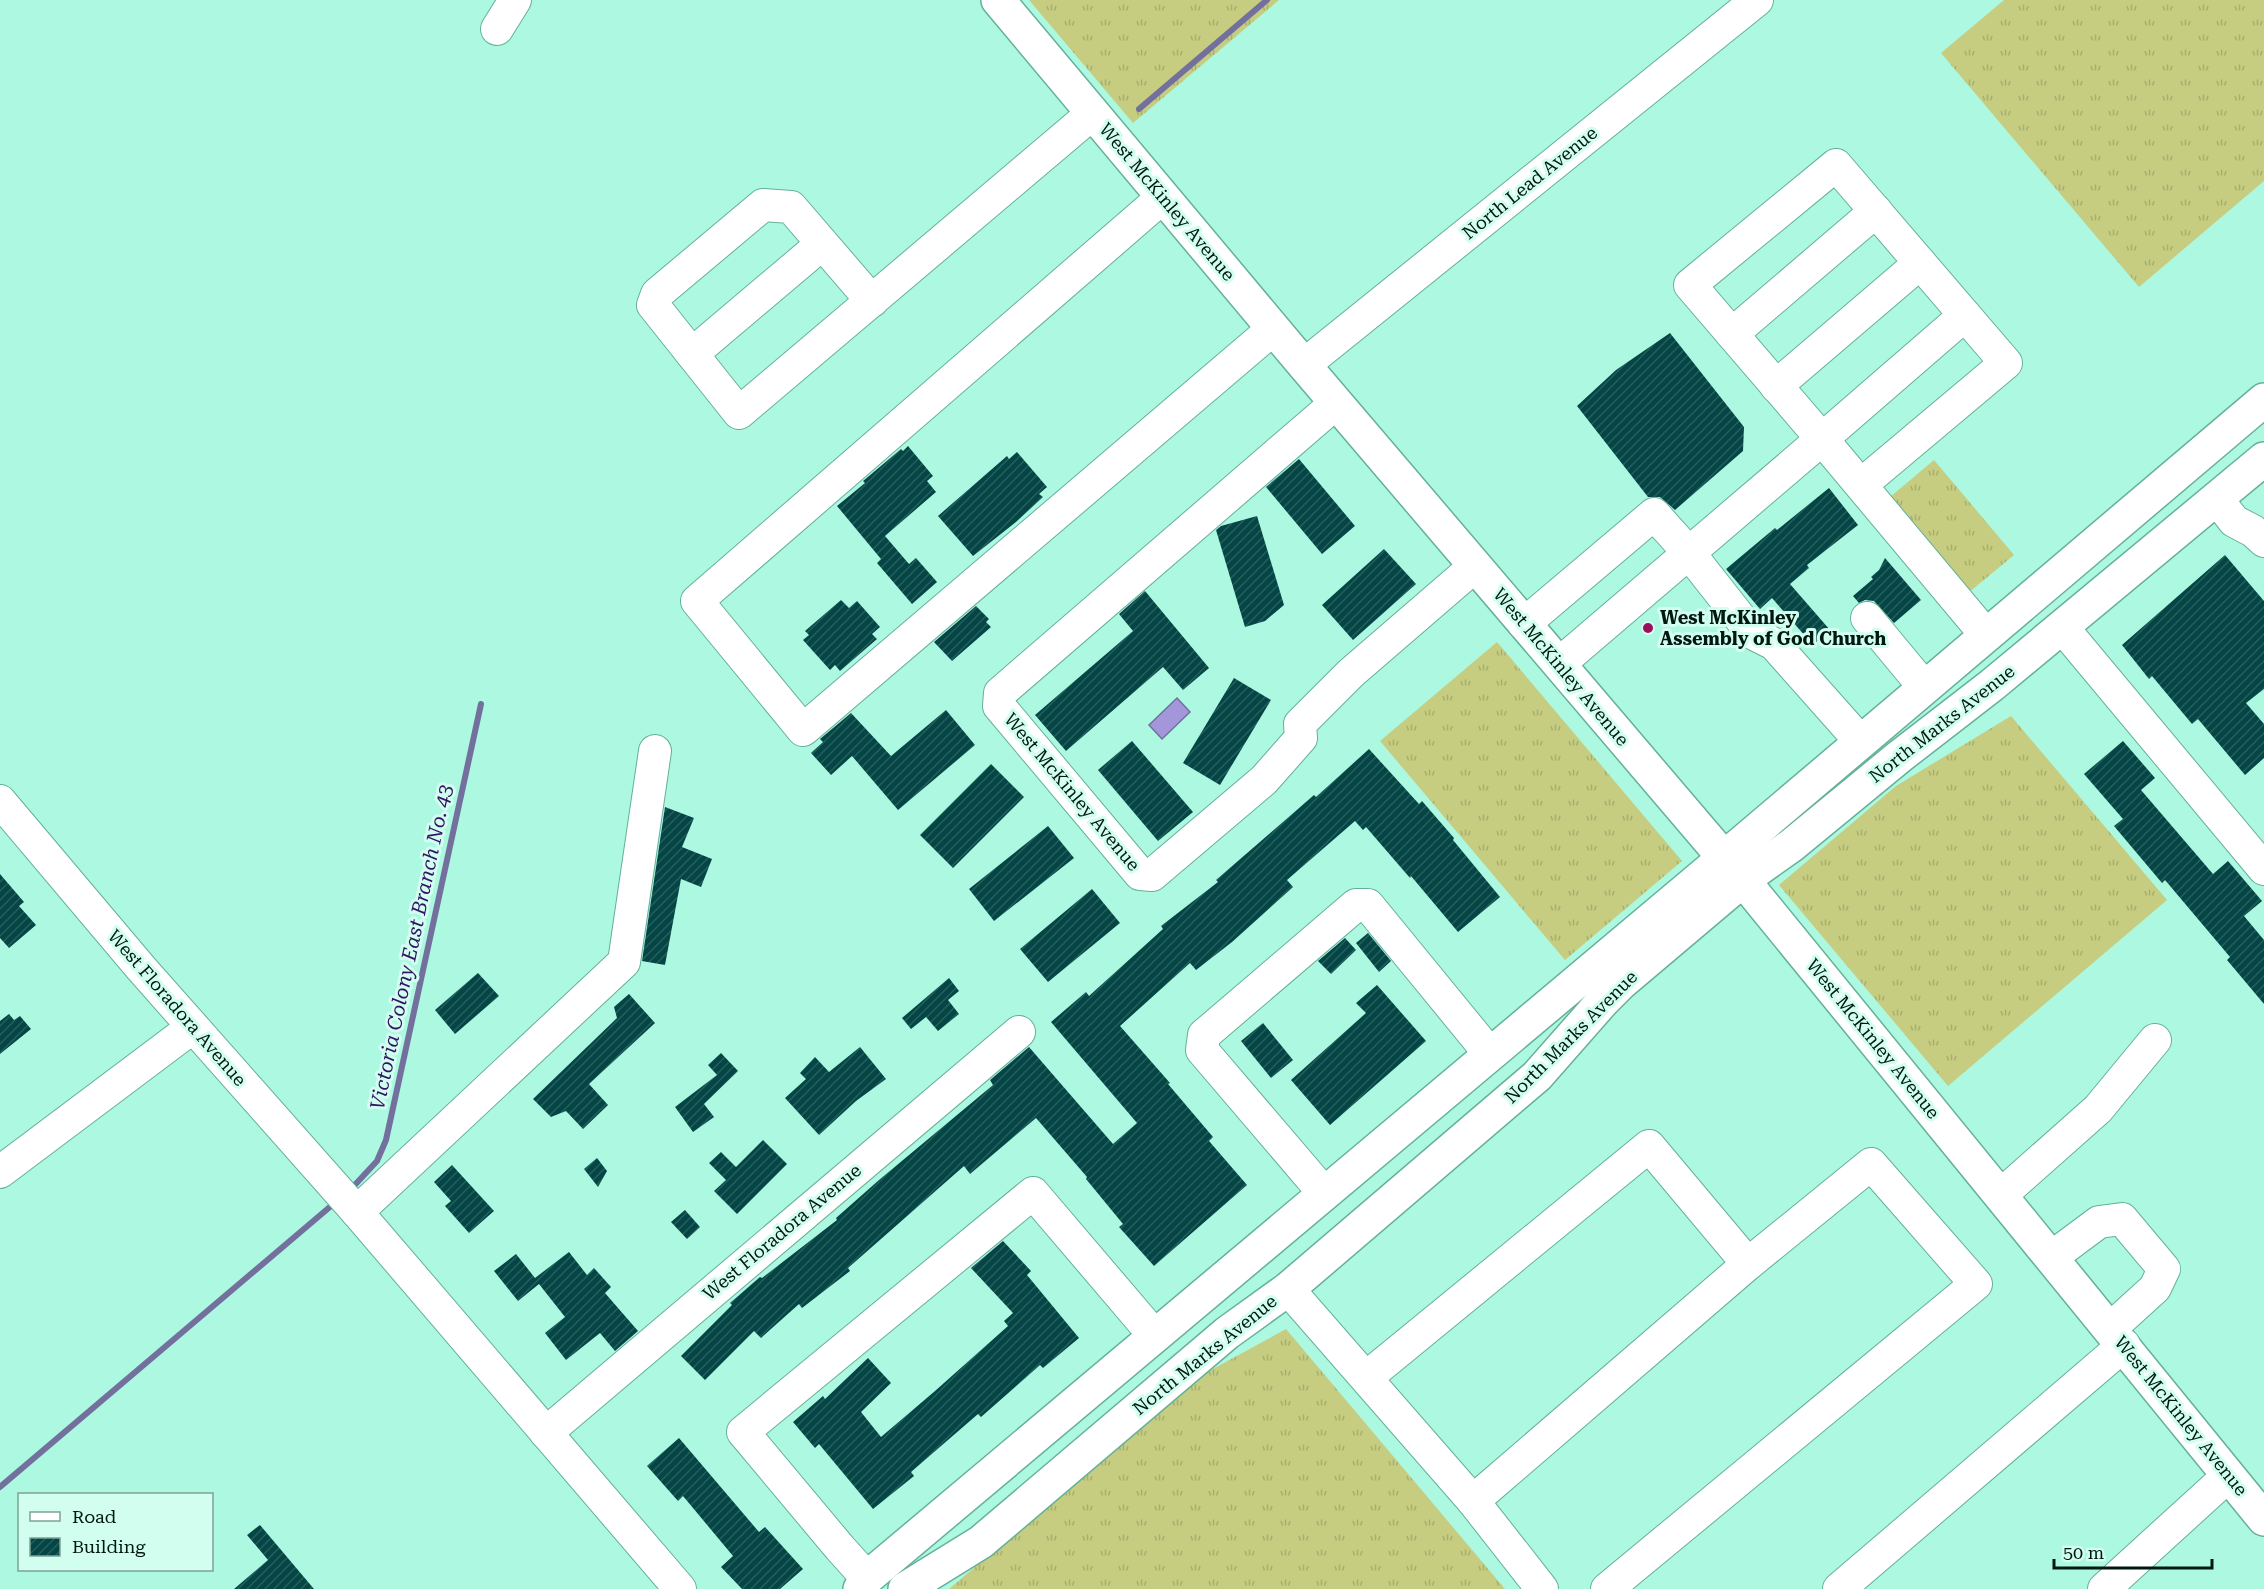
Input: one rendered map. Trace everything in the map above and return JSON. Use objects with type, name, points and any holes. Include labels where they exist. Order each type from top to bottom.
[{"type":"main road","name":"West McKinley Avenue","points":[[998,0],[1273,329],[1733,869],[2264,1519]]},
{"type":"main road","name":"North Marks Avenue","points":[[905,1589],[981,1542],[1227,1333],[1288,1288],[1537,1076],[1614,990],[1861,742],[2264,400]]},
{"type":"main road","points":[[2264,438],[2262,449],[2264,459]]},
{"type":"main road","name":"North Marks Avenue","points":[[863,1583],[1154,1335],[1490,1054],[1733,869],[1792,845],[2062,627],[2264,459]]},
{"type":"street","points":[[497,29],[515,0]]},
{"type":"street","name":"North Lead Avenue","points":[[1304,365],[1756,0]]},
{"type":"street","points":[[872,301],[791,207],[764,205],[657,294],[653,305],[739,413],[872,301],[1093,113]]},
{"type":"street","points":[[1862,484],[2006,363],[1836,165],[1690,285],[1862,484],[1986,635]]},
{"type":"street","points":[[1164,197],[697,601],[803,730],[1273,329]]},
{"type":"street","points":[[1732,334],[1876,211]]},
{"type":"street","points":[[692,354],[822,244]]},
{"type":"street","points":[[1776,386],[1920,262]]},
{"type":"street","points":[[1558,664],[1965,315]]},
{"type":"street","name":"West McKinley Avenue","points":[[1336,403],[1000,693],[999,706],[1140,874],[1152,874],[1264,780],[1301,738],[1300,723],[1351,672],[1475,566]]},
{"type":"street","points":[[2217,499],[2234,521],[2253,531],[2264,541]]},
{"type":"street","points":[[1524,624],[1654,514],[1689,553],[1752,633],[1774,644],[1861,742]]},
{"type":"street","points":[[1867,618],[1925,688]]},
{"type":"street","points":[[2062,627],[2264,869]]},
{"type":"street","points":[[357,1212],[624,962],[655,752]]},
{"type":"street","name":"West Floradora Avenue","points":[[0,801],[680,1589]]},
{"type":"street","points":[[1324,1193],[1202,1050],[1204,1035],[1356,905],[1368,905],[1490,1054]]},
{"type":"street","points":[[0,1172],[193,1027]]},
{"type":"street","name":"West Floradora Avenue","points":[[546,1433],[1019,1032]]},
{"type":"street","points":[[2001,1195],[2098,1109],[2155,1040]]},
{"type":"street","points":[[1367,1377],[1649,1146],[1748,1264]]},
{"type":"street","points":[[1473,1501],[1748,1264],[1871,1164],[1976,1284],[1607,1589]]},
{"type":"street","points":[[863,1583],[840,1548],[743,1432],[1033,1193],[1154,1335]]},
{"type":"street","points":[[1839,1589],[2082,1381],[2155,1288],[2164,1269],[2122,1219],[2099,1222],[2052,1257]]},
{"type":"street","points":[[1288,1288],[1473,1501],[1542,1589]]},
{"type":"street","points":[[2104,1589],[2228,1476]]},
{"type":"green space","points":[[1029,0],[1279,0],[1133,123]]},
{"type":"green space","points":[[2004,0],[2264,0],[2264,181],[2139,287],[1941,53]]},
{"type":"green space","points":[[1934,460],[2014,555],[1950,608],[1870,514]]},
{"type":"green space","points":[[1497,642],[1682,861],[1565,960],[1380,741]]},
{"type":"green space","points":[[2011,716],[2167,900],[1948,1086],[1779,885],[1896,786]]},
{"type":"green space","points":[[1286,1329],[1505,1589],[949,1589],[1200,1376]]},
{"type":"shaded area","points":[[1177,698],[1190,712],[1162,739],[1149,725]]},
{"type":"building","points":[[1670,333],[1744,427],[1743,451],[1675,510],[1660,497],[1648,497],[1577,406],[1616,370]]},
{"type":"building","points":[[908,446],[933,476],[927,481],[936,492],[885,536],[909,564],[916,558],[937,582],[912,604],[877,563],[881,559],[837,506],[865,483],[863,481],[901,449],[903,451]]},
{"type":"building","points":[[1017,452],[1047,487],[1039,494],[1043,497],[973,556],[938,516],[1007,456],[1009,459]]},
{"type":"building","points":[[1299,459],[1355,526],[1322,554],[1266,487]]},
{"type":"building","points":[[1829,488],[1858,525],[1807,565],[1809,568],[1790,584],[1830,630],[1813,645],[1772,598],[1760,609],[1726,569],[1775,528],[1777,530]]},
{"type":"building","points":[[1257,516],[1284,605],[1265,621],[1245,627],[1216,530],[1221,526]]},
{"type":"building","points":[[1384,549],[1416,584],[1353,640],[1322,605]]},
{"type":"building","points":[[2225,555],[2264,601],[2264,689],[2246,703],[2264,724],[2264,758],[2245,775],[2198,719],[2192,724],[2152,676],[2149,679],[2122,645]]},
{"type":"building","points":[[1885,558],[1921,600],[1894,623],[1874,601],[1865,600],[1859,603],[1853,596],[1873,579],[1871,577],[1879,570]]},
{"type":"building","points":[[1145,591],[1209,668],[1183,690],[1163,667],[1066,751],[1035,715],[1133,631],[1119,614]]},
{"type":"building","points":[[841,600],[849,608],[857,601],[880,627],[872,634],[877,639],[840,671],[835,665],[830,670],[803,640],[809,635],[805,631]]},
{"type":"building","points":[[976,606],[989,619],[986,622],[991,627],[952,661],[934,642]]},
{"type":"building","points":[[1234,678],[1271,700],[1220,785],[1183,763]]},
{"type":"building","points":[[946,710],[975,745],[898,810],[852,756],[831,775],[811,753],[823,742],[820,739],[851,713],[891,756]]},
{"type":"building","points":[[1132,741],[1193,812],[1158,841],[1098,770]]},
{"type":"building","points":[[2123,741],[2155,778],[2141,790],[2213,874],[2228,861],[2262,901],[2244,916],[2264,940],[2264,1004],[2227,960],[2230,957],[2165,880],[2162,883],[2114,826],[2123,819],[2084,774]]},
{"type":"building","points":[[1369,749],[1419,804],[1422,801],[1500,897],[1458,932],[1366,827],[1363,830],[1355,821],[1287,880],[1293,887],[1232,942],[1196,970],[1190,963],[1120,1026],[1170,1083],[1168,1084],[1213,1137],[1209,1141],[1247,1185],[1154,1266],[1119,1227],[1123,1224],[1086,1179],[1087,1177],[1036,1118],[970,1174],[964,1166],[848,1268],[850,1271],[802,1308],[799,1304],[761,1338],[754,1331],[705,1380],[681,1356],[732,1305],[730,1303],[760,1277],[762,1278],[837,1220],[836,1218],[879,1180],[993,1085],[990,1080],[1029,1047],[1113,1144],[1137,1123],[1051,1022],[1086,992],[1089,996],[1163,929],[1161,926],[1218,882],[1216,880],[1314,795],[1316,797]]},
{"type":"building","points":[[991,764],[1024,797],[953,868],[920,835]]},
{"type":"building","points":[[665,807],[694,818],[682,847],[712,859],[701,887],[681,879],[665,965],[642,961]]},
{"type":"building","points":[[1048,826],[1074,858],[994,921],[969,889]]},
{"type":"building","points":[[0,874],[24,902],[19,906],[36,925],[9,948],[0,938]]},
{"type":"building","points":[[1092,889],[1120,923],[1048,982],[1020,949]]},
{"type":"building","points":[[1368,933],[1391,961],[1379,972],[1356,943]]},
{"type":"building","points":[[1345,938],[1356,950],[1331,974],[1318,961]]},
{"type":"building","points":[[478,973],[499,996],[455,1034],[435,1010]]},
{"type":"building","points":[[949,978],[959,991],[948,1000],[959,1014],[938,1031],[926,1017],[911,1029],[902,1018]]},
{"type":"building","points":[[1377,985],[1426,1041],[1330,1125],[1291,1080],[1366,1013],[1356,1003]]},
{"type":"building","points":[[629,994],[655,1023],[589,1084],[608,1105],[583,1129],[566,1111],[551,1117],[533,1099],[617,1018],[614,1007]]},
{"type":"building","points":[[9,1014],[14,1020],[20,1016],[31,1029],[0,1054],[0,1021]]},
{"type":"building","points":[[1263,1023],[1293,1060],[1271,1078],[1241,1041]]},
{"type":"building","points":[[860,1047],[886,1079],[856,1101],[819,1135],[785,1098],[806,1079],[800,1073],[815,1057],[829,1072]]},
{"type":"building","points":[[721,1053],[738,1071],[704,1104],[714,1117],[693,1132],[675,1107],[717,1075],[708,1065]]},
{"type":"building","points":[[763,1140],[787,1164],[737,1214],[714,1191],[726,1180],[709,1163],[721,1152],[736,1167]]},
{"type":"building","points":[[597,1158],[607,1171],[598,1187],[584,1169]]},
{"type":"building","points":[[452,1165],[494,1211],[469,1233],[445,1206],[451,1201],[434,1182]]},
{"type":"building","points":[[685,1210],[700,1227],[687,1239],[671,1222]]},
{"type":"building","points":[[1003,1241],[1031,1271],[1027,1275],[1079,1338],[1043,1368],[1040,1365],[981,1417],[978,1414],[911,1472],[914,1476],[873,1509],[819,1444],[815,1448],[793,1422],[823,1396],[825,1399],[868,1358],[891,1383],[861,1412],[881,1437],[935,1391],[1008,1326],[1004,1321],[1013,1313],[971,1268]]},
{"type":"building","points":[[569,1252],[587,1275],[594,1268],[611,1287],[605,1293],[638,1331],[615,1351],[600,1333],[566,1360],[545,1333],[565,1317],[539,1284],[518,1301],[494,1271],[516,1254],[535,1278]]},
{"type":"building","points":[[679,1438],[759,1532],[765,1527],[803,1569],[780,1589],[742,1589],[721,1567],[733,1556],[683,1496],[678,1501],[647,1466]]},
{"type":"building","points":[[260,1525],[314,1589],[234,1589],[268,1560],[247,1535]]},
{"type":"waterway","name":"Victoria Colony East Branch No. 43","points":[[1139,109],[1267,0]]},
{"type":"waterway","name":"Victoria Colony East Branch No. 43","points":[[352,1188],[377,1161],[386,1140],[481,704]]},
{"type":"waterway","name":"Victoria Colony East Branch No. 43","points":[[0,1487],[331,1206]]},
{"type":"place","name":"West McKinley Assembly of God Church","points":[[1648,628]]}]
